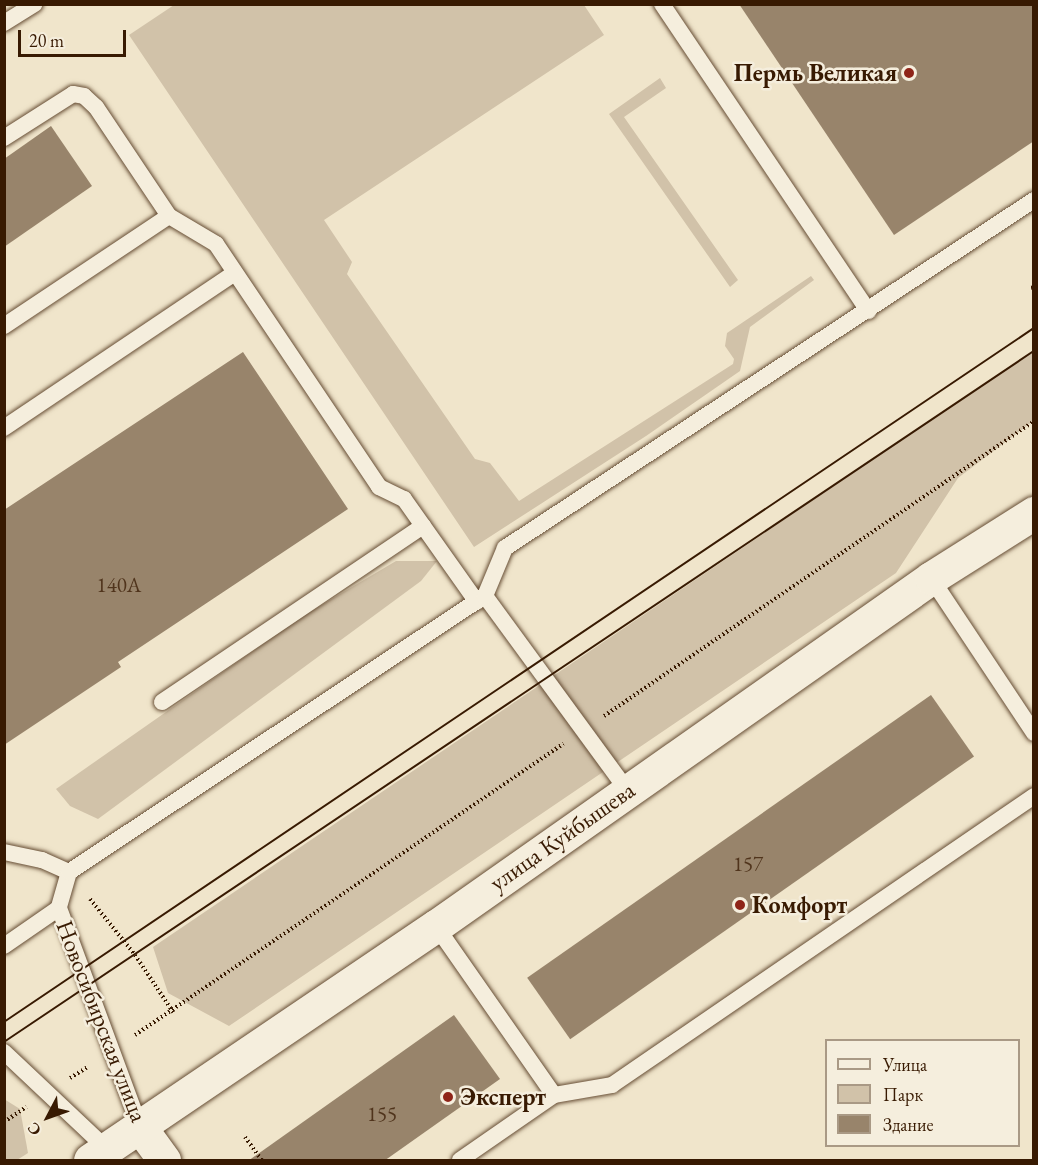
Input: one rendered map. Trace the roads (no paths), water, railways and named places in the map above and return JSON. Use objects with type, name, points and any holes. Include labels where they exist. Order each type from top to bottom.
[{"type":"main road","name":"улица Куйбышева","points":[[99,1155],[436,926],[932,578],[1034,513]]},
{"type":"main road","name":"Новосибирская улица","points":[[140,1127],[164,1161]]},
{"type":"lane","points":[[4,23],[34,4]]},
{"type":"lane","points":[[662,4],[868,311]]},
{"type":"lane","points":[[4,138],[73,94],[84,96],[96,107],[169,216],[216,244],[379,487],[404,499],[627,790]]},
{"type":"lane","points":[[4,852],[42,861],[69,873],[481,599],[505,548],[1034,200]]},
{"type":"lane","points":[[4,326],[169,216]]},
{"type":"lane","points":[[4,428],[235,273]]},
{"type":"lane","points":[[162,702],[423,526]]},
{"type":"lane","points":[[932,578],[1034,733]]},
{"type":"lane","points":[[460,1161],[554,1095],[612,1085],[1034,796]]},
{"type":"lane","name":"Новосибирская улица","points":[[69,873],[59,908],[140,1127]]},
{"type":"lane","points":[[4,946],[59,908]]},
{"type":"lane","points":[[436,926],[554,1095]]},
{"type":"lane","points":[[4,1052],[99,1155]]},
{"type":"tram line","points":[[4,1022],[1034,328]]},
{"type":"tram line","points":[[4,1042],[1034,351]]},
{"type":"place","name":"Пермь Великая","points":[[909,73]]},
{"type":"place","name":"Комфорт","points":[[740,905]]},
{"type":"place","name":"Эксперт","points":[[448,1097]]}]
